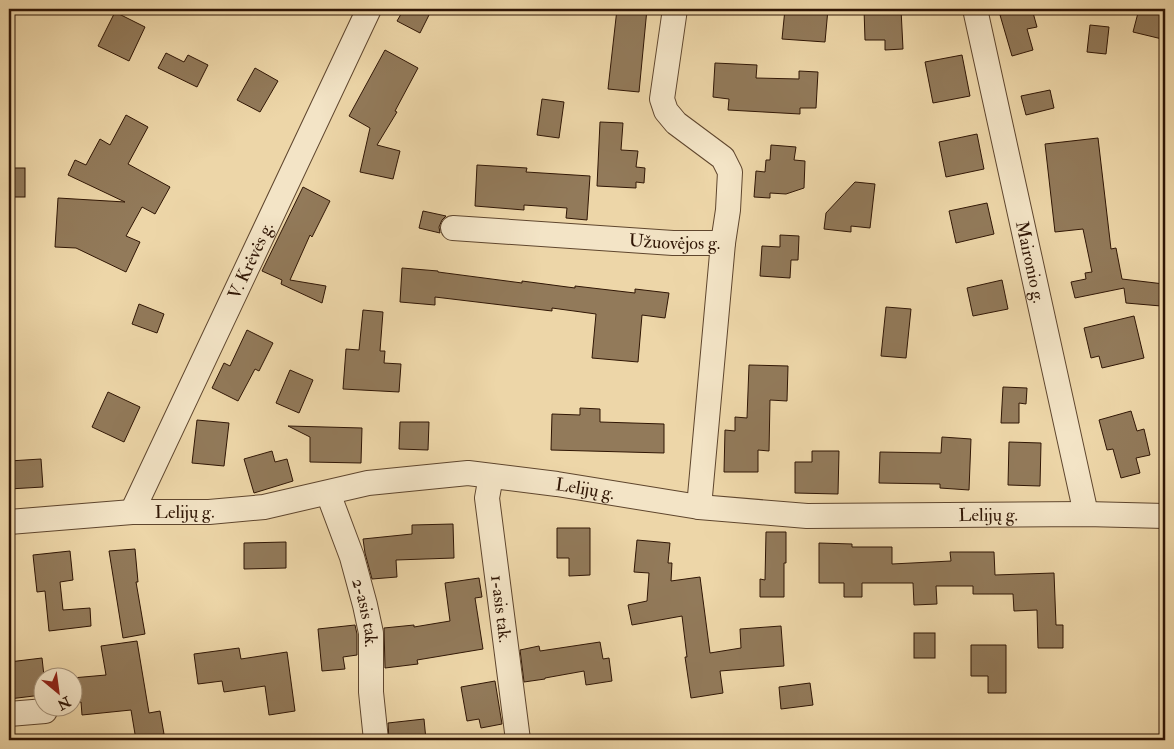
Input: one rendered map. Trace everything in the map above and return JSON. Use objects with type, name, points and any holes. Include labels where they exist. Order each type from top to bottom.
[{"type":"street","name":"V. Krėvės g.","points":[[132,512],[368,9]]},
{"type":"street","name":"Užuovėjos g.","points":[[453,228],[673,243],[723,243],[728,210],[730,172],[723,158],[676,124],[666,111],[662,99],[675,9]]},
{"type":"street","name":"Maironio g.","points":[[974,9],[1086,514]]},
{"type":"street","points":[[699,507],[723,243]]},
{"type":"street","name":"Lelijų g.","points":[[9,522],[132,512],[209,512],[264,507],[368,484],[468,473],[557,484],[699,507],[807,516],[1086,514],[1165,516]]},
{"type":"street","name":"1-asis tak.","points":[[491,476],[487,498],[518,740]]},
{"type":"street","name":"2-asis tak.","points":[[328,493],[352,557],[371,633],[371,692],[376,740]]},
{"type":"street","points":[[9,714],[32,712]]},
{"type":"building","points":[[404,9],[432,9],[420,33],[397,21]]},
{"type":"building","points":[[617,9],[647,9],[639,92],[608,89]]},
{"type":"building","points":[[785,9],[828,9],[825,42],[782,39]]},
{"type":"building","points":[[864,9],[901,9],[903,49],[885,50],[885,40],[865,40]]},
{"type":"building","points":[[1032,9],[1037,27],[1027,29],[1033,50],[1012,56],[1000,15]]},
{"type":"building","points":[[1139,9],[1165,9],[1165,26],[1162,39],[1133,32]]},
{"type":"building","points":[[115,12],[145,27],[129,61],[98,46]]},
{"type":"building","points":[[1090,25],[1109,27],[1106,54],[1087,52]]},
{"type":"building","points":[[385,50],[418,68],[395,111],[397,112],[377,145],[400,151],[393,179],[360,172],[370,128],[349,116]]},
{"type":"building","points":[[166,53],[184,62],[188,55],[208,65],[197,87],[158,68]]},
{"type":"building","points":[[962,55],[970,96],[933,103],[925,62]]},
{"type":"building","points":[[715,63],[757,65],[756,78],[799,79],[799,71],[818,72],[816,108],[800,108],[800,114],[728,110],[729,99],[713,97]]},
{"type":"building","points":[[255,68],[278,81],[260,112],[237,100]]},
{"type":"building","points":[[1050,90],[1054,108],[1026,115],[1021,96]]},
{"type":"building","points":[[542,99],[564,102],[559,138],[537,135]]},
{"type":"building","points":[[126,115],[148,127],[128,164],[170,187],[155,214],[142,207],[126,236],[140,242],[126,272],[76,248],[55,247],[58,198],[125,202],[68,175],[75,160],[86,165],[100,139],[110,145]]},
{"type":"building","points":[[600,122],[623,123],[621,150],[638,151],[636,167],[645,168],[644,183],[636,182],[636,188],[597,186]]},
{"type":"building","points":[[977,134],[984,169],[946,177],[939,142]]},
{"type":"building","points":[[1098,138],[1111,249],[1116,248],[1122,279],[1164,284],[1161,306],[1126,303],[1124,288],[1075,298],[1071,282],[1086,279],[1085,273],[1092,272],[1083,229],[1055,232],[1045,144]]},
{"type":"building","points":[[771,145],[796,147],[794,160],[805,161],[804,188],[786,194],[770,193],[770,198],[754,197],[756,171],[765,172],[766,160],[770,160]]},
{"type":"building","points":[[477,165],[527,168],[526,172],[590,176],[587,220],[566,218],[567,208],[524,205],[524,210],[475,206]]},
{"type":"building","points":[[9,168],[25,168],[25,197],[9,197]]},
{"type":"building","points":[[855,182],[875,184],[870,228],[851,226],[851,232],[824,229],[826,213]]},
{"type":"building","points":[[303,187],[330,201],[312,237],[310,235],[290,280],[326,286],[322,303],[281,284],[282,280],[262,271]]},
{"type":"building","points":[[987,203],[994,234],[956,243],[949,211]]},
{"type":"building","points":[[423,211],[446,216],[439,227],[440,233],[419,228]]},
{"type":"building","points":[[780,235],[799,236],[798,260],[791,260],[790,278],[760,276],[762,246],[780,247]]},
{"type":"building","points":[[402,268],[575,288],[575,286],[635,293],[635,289],[669,293],[665,318],[642,315],[638,362],[592,358],[596,314],[552,308],[552,311],[435,297],[435,305],[400,302]]},
{"type":"building","points":[[1002,280],[1008,309],[973,316],[967,288]]},
{"type":"building","points":[[139,304],[164,314],[157,333],[132,324]]},
{"type":"building","points":[[886,307],[911,309],[906,358],[881,356]]},
{"type":"building","points":[[363,310],[383,312],[380,351],[385,351],[384,363],[401,364],[399,392],[343,389],[346,349],[359,350]]},
{"type":"building","points":[[1134,316],[1144,358],[1102,368],[1099,356],[1091,358],[1084,328]]},
{"type":"building","points":[[247,330],[273,343],[259,371],[255,369],[238,401],[212,388],[224,363],[230,366]]},
{"type":"building","points":[[749,365],[788,366],[787,401],[770,400],[769,451],[758,450],[758,472],[724,472],[725,430],[735,431],[735,417],[747,418]]},
{"type":"building","points":[[290,370],[313,380],[299,413],[276,403]]},
{"type":"building","points":[[1003,387],[1027,388],[1026,404],[1019,403],[1019,423],[1001,423]]},
{"type":"building","points":[[108,392],[140,407],[124,442],[92,427]]},
{"type":"building","points":[[580,408],[600,409],[600,422],[664,424],[664,453],[551,450],[552,414],[580,415]]},
{"type":"building","points":[[1131,411],[1137,431],[1144,429],[1150,455],[1136,458],[1140,473],[1121,478],[1113,449],[1107,450],[1099,420]]},
{"type":"building","points":[[197,420],[229,423],[224,466],[192,463]]},
{"type":"building","points":[[400,422],[429,422],[428,450],[399,449]]},
{"type":"building","points":[[288,426],[362,428],[361,463],[310,462],[310,437]]},
{"type":"building","points":[[942,437],[971,439],[969,490],[940,488],[940,484],[879,483],[880,452],[941,453]]},
{"type":"building","points":[[1009,442],[1041,443],[1040,486],[1008,485]]},
{"type":"building","points":[[272,451],[275,462],[287,459],[293,481],[254,493],[244,459]]},
{"type":"building","points":[[812,451],[839,451],[838,494],[795,493],[795,462],[812,462]]},
{"type":"building","points":[[41,459],[43,487],[9,489],[9,461]]},
{"type":"building","points":[[453,524],[454,558],[396,560],[397,577],[372,579],[363,539],[412,534],[412,525]]},
{"type":"building","points":[[557,528],[590,528],[590,575],[569,576],[569,558],[557,558]]},
{"type":"building","points":[[766,532],[786,532],[784,597],[760,597],[760,579],[765,580]]},
{"type":"building","points":[[637,540],[670,543],[668,563],[672,563],[671,581],[700,577],[710,653],[741,648],[740,629],[781,626],[784,666],[720,671],[723,693],[691,698],[682,616],[632,625],[628,605],[647,601],[649,573],[634,572]]},
{"type":"building","points":[[286,542],[286,568],[244,569],[244,543]]},
{"type":"building","points":[[819,543],[852,544],[852,547],[892,547],[892,564],[951,561],[950,552],[994,552],[995,575],[1054,573],[1056,625],[1063,625],[1063,648],[1038,648],[1037,610],[1014,611],[1013,594],[973,594],[973,586],[936,586],[937,604],[914,605],[913,583],[862,583],[862,597],[844,597],[844,583],[819,583]]},
{"type":"building","points":[[135,549],[138,582],[136,582],[145,634],[123,638],[109,551]]},
{"type":"building","points":[[70,551],[73,580],[60,582],[63,610],[90,608],[91,626],[49,631],[45,591],[37,592],[33,555]]},
{"type":"building","points":[[479,578],[482,597],[475,598],[483,649],[417,660],[418,664],[385,668],[384,628],[414,625],[414,627],[450,621],[445,583]]},
{"type":"building","points":[[355,625],[357,655],[343,657],[345,669],[322,671],[318,629]]},
{"type":"building","points":[[914,633],[935,633],[935,658],[914,658]]},
{"type":"building","points":[[137,641],[149,713],[160,711],[164,734],[154,736],[155,740],[136,740],[131,710],[82,715],[82,677],[106,675],[101,646]]},
{"type":"building","points":[[600,642],[603,659],[609,658],[612,681],[586,685],[584,671],[524,682],[520,650],[539,646],[540,651]]},
{"type":"building","points":[[971,645],[1006,645],[1006,693],[988,693],[988,676],[971,676]]},
{"type":"building","points":[[239,648],[241,659],[287,652],[295,711],[269,715],[265,686],[224,692],[222,681],[198,684],[194,654]]},
{"type":"building","points":[[42,658],[43,666],[32,666],[32,696],[9,699],[9,662]]},
{"type":"building","points":[[495,681],[502,724],[481,728],[479,719],[467,721],[461,687]]},
{"type":"building","points":[[810,683],[813,705],[781,709],[779,687]]},
{"type":"building","points":[[424,719],[426,740],[389,740],[388,723]]}]
